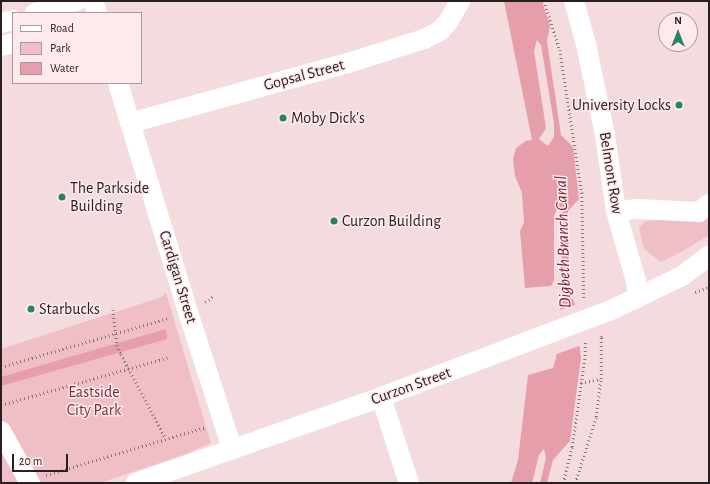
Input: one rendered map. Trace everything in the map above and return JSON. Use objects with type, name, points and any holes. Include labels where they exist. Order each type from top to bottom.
[{"type":"street","points":[[38,12],[76,1]]},
{"type":"street","points":[[93,1],[97,12]]},
{"type":"street","name":"Gopsal Street","points":[[130,122],[348,63],[424,39],[440,31],[448,22],[460,1]]},
{"type":"street","name":"Belmont Row","points":[[574,1],[586,44],[605,135],[616,211],[636,281],[638,298]]},
{"type":"street","points":[[1,23],[12,20]]},
{"type":"street","points":[[1,46],[12,43]]},
{"type":"street","name":"Cardigan Street","points":[[118,84],[188,312],[232,448]]},
{"type":"street","points":[[616,211],[638,209],[698,212],[709,204]]},
{"type":"street","name":"Curzon Street","points":[[136,483],[232,448],[381,397],[547,335],[638,298],[682,276],[709,256]]},
{"type":"street","name":"Curzon Street","points":[[682,276],[709,268]]},
{"type":"street","points":[[381,397],[409,483]]},
{"type":"street","points":[[1,431],[29,482]]},
{"type":"path","points":[[544,1],[560,50],[582,193],[586,318],[585,356],[572,447],[563,483]]},
{"type":"path","points":[[113,310],[120,354],[166,439]]},
{"type":"path","points":[[1,367],[188,312]]},
{"type":"path","points":[[575,483],[596,418],[601,379],[601,338],[606,332]]},
{"type":"path","points":[[1,405],[169,357]]},
{"type":"path","points":[[581,383],[601,379]]},
{"type":"path","points":[[29,482],[223,422]]},
{"type":"green space","points":[[709,214],[709,235],[683,251],[661,262],[644,249],[639,228],[645,221],[707,216]]},
{"type":"green space","name":"Eastside City Park","points":[[166,293],[211,443],[183,455],[100,483],[1,483],[1,349],[162,297]]},
{"type":"water","name":"Digbeth Branch Canal","points":[[504,1],[542,1],[550,26],[547,41],[561,135],[573,147],[579,199],[568,211],[569,292],[575,304],[581,358],[570,441],[553,460],[547,483],[540,483],[546,458],[544,449],[539,455],[532,483],[511,483],[518,460],[528,375],[553,368],[556,358],[562,292],[562,212],[558,207],[554,216],[554,280],[551,286],[525,288],[520,231],[524,222],[522,193],[515,176],[513,159],[516,148],[526,141],[532,140]],"holes":[[[537,40],[541,45],[554,123],[554,137],[548,146],[539,139],[546,128],[534,51]]]},
{"type":"water","points":[[166,329],[167,339],[1,386],[1,377]]},
{"type":"pier","points":[[577,304],[582,345],[554,355],[557,311]]},
{"type":"place","name":"University Locks","points":[[679,105]]},
{"type":"place","name":"Moby Dick's","points":[[283,118]]},
{"type":"place","name":"The Parkside Building","points":[[62,197]]},
{"type":"place","name":"Curzon Building","points":[[334,221]]},
{"type":"place","name":"Starbucks","points":[[31,309]]}]
